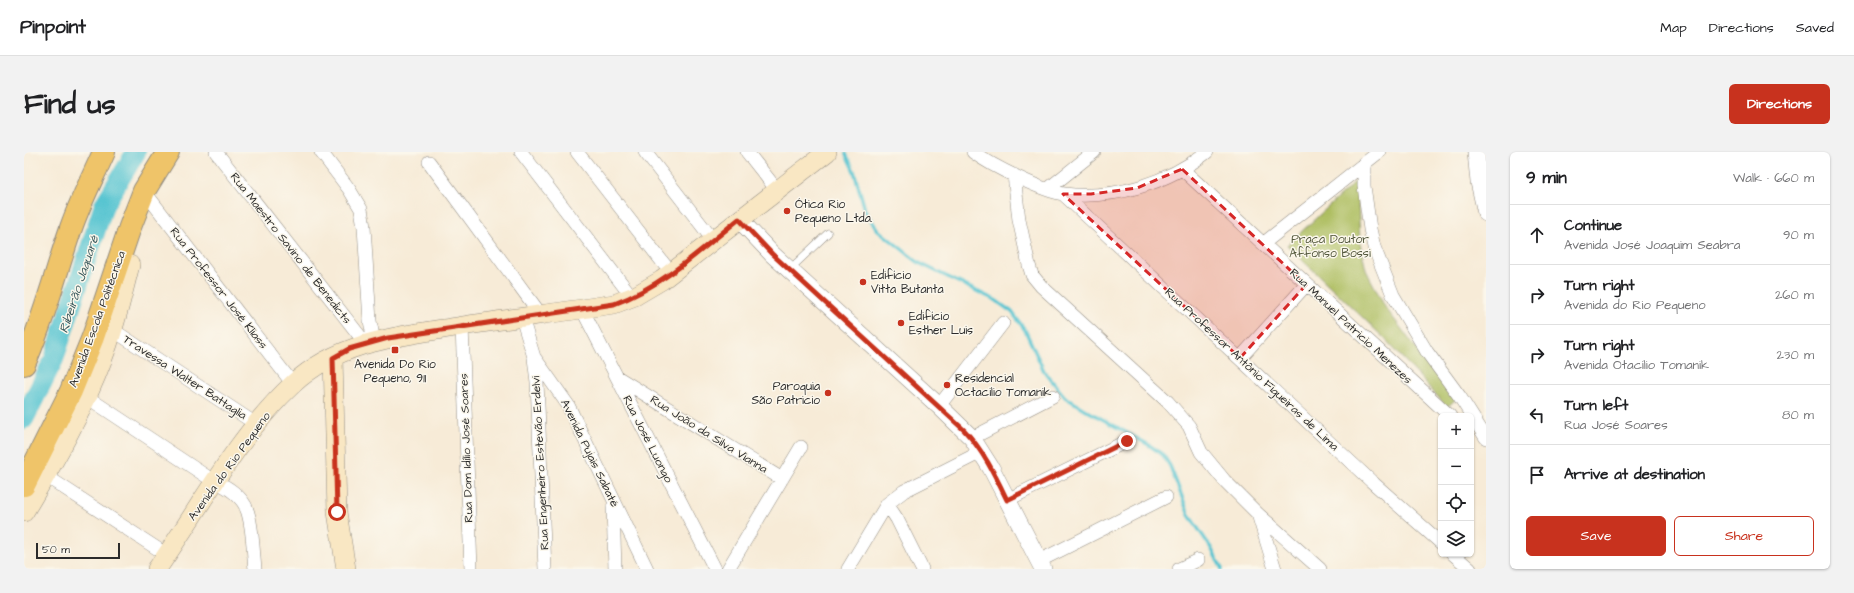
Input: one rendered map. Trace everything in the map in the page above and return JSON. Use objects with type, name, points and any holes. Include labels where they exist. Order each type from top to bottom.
[{"type":"highway","points":[[24,364],[34,342],[49,300],[71,227],[104,152]]},
{"type":"highway","name":"Avenida Escola Politécnica","points":[[24,485],[71,391],[93,337],[130,227],[144,191],[168,152]]},
{"type":"highway","points":[[130,227],[130,265]]},
{"type":"main road","name":"Avenida do Rio Pequeno","points":[[164,564],[215,482],[256,424],[294,384],[333,358],[349,349],[395,336],[614,304],[632,297],[671,273],[827,152]]},
{"type":"main road","points":[[24,512],[46,476],[87,397],[113,330],[130,265]]},
{"type":"main road","points":[[333,358],[337,512],[346,569]]},
{"type":"street","name":"Rua Maestro Savino de Benedicts","points":[[216,152],[370,342]]},
{"type":"street","points":[[322,152],[349,188],[361,209],[364,226],[370,342]]},
{"type":"street","points":[[521,152],[632,297]]},
{"type":"street","points":[[578,152],[671,273]]},
{"type":"street","points":[[645,152],[713,240]]},
{"type":"street","points":[[748,152],[777,190]]},
{"type":"street","points":[[1048,188],[1094,152]]},
{"type":"street","points":[[979,154],[1014,175],[1063,194],[1090,194],[1138,188],[1171,175],[1207,152]]},
{"type":"street","points":[[1264,243],[1379,152]]},
{"type":"street","points":[[1476,152],[1479,182],[1486,213]]},
{"type":"street","points":[[429,162],[541,315]]},
{"type":"street","points":[[1364,163],[1364,186],[1370,229],[1374,247],[1393,295],[1427,352],[1460,397],[1479,432]]},
{"type":"street","name":"Rua Manuel Patricio Menezes","points":[[1182,169],[1264,243],[1306,285],[1447,413]]},
{"type":"street","points":[[1014,175],[1019,220],[1032,275],[1042,286],[1168,402],[1189,426],[1201,452],[1224,480],[1258,514],[1320,569]]},
{"type":"street","name":"Rua Professor José Kliass","points":[[144,191],[294,384]]},
{"type":"street","name":"Rua Professor Antônio Figueiras de Lima","points":[[1063,194],[1371,481],[1438,540]]},
{"type":"street","points":[[739,219],[789,270],[940,406],[976,445],[1041,565],[1166,497]]},
{"type":"street","points":[[1240,358],[1306,285]]},
{"type":"street","name":"Rua José Luongo","points":[[582,309],[715,569]]},
{"type":"street","name":"Avenida Pujais Sabaté","points":[[522,318],[534,357],[568,405],[647,569]]},
{"type":"street","points":[[940,406],[1003,324]]},
{"type":"street","name":"Rua Dom Idílio José Soares","points":[[462,326],[471,569]]},
{"type":"street","name":"Travessa Walter Battaglia","points":[[113,330],[256,424]]},
{"type":"street","name":"Rua Engenheiro Estevão Erdelvi","points":[[534,357],[537,382],[545,569]]},
{"type":"street","name":"Rua João da Silva Vianna","points":[[617,377],[782,479]]},
{"type":"street","points":[[848,569],[886,504],[1053,396]]},
{"type":"street","points":[[87,397],[215,482],[232,490],[247,509],[255,569]]},
{"type":"street","points":[[1007,500],[1127,441]]},
{"type":"street","points":[[728,569],[801,447]]},
{"type":"street","points":[[46,476],[164,564]]},
{"type":"street","points":[[613,501],[615,569]]},
{"type":"street","points":[[886,504],[897,519],[922,569]]},
{"type":"street","points":[[1258,514],[1275,569]]},
{"type":"street","points":[[1456,557],[1470,569]]},
{"type":"street","points":[[1179,569],[1198,560]]},
{"type":"lane","points":[[789,270],[828,233]]},
{"type":"highlighted area","points":[[1182,169],[1306,285],[1240,358],[1063,194],[1091,194],[1137,188]]},
{"type":"green space","name":"Praça Doutor Affonso Bossi","points":[[1357,180],[1360,243],[1366,270],[1385,307],[1455,400],[1447,407],[1386,340],[1287,245]]},
{"type":"waterway","name":"Ribeirão Jaguaré","points":[[24,419],[54,359],[104,205],[136,152]]},
{"type":"waterway","points":[[846,154],[854,171],[866,213],[878,230],[919,263],[995,300],[1012,312],[1025,330],[1044,371],[1065,397],[1149,445],[1163,455],[1170,466],[1189,515],[1211,548],[1222,569]]},
{"type":"place","name":"Ótica Rio Pequeno Ltda.","points":[[787,211]]},
{"type":"place","name":"Edifício Vitta Butanta","points":[[863,282]]},
{"type":"place","name":"Edifício Esther Luis","points":[[901,323]]},
{"type":"place","name":"Avenida Do Rio Pequeno, 911","points":[[395,350]]},
{"type":"place","name":"Residencial Octacilio Tomanik","points":[[947,385]]},
{"type":"place","name":"Paroquia São Patricio","points":[[828,393]]},
{"type":"route","points":[[337,512],[335,487],[333,358],[349,349],[388,338],[614,304],[635,296],[662,280],[739,219],[772,254],[832,310],[940,406],[972,438],[991,468],[1007,500],[1020,495],[1127,441]]}]
